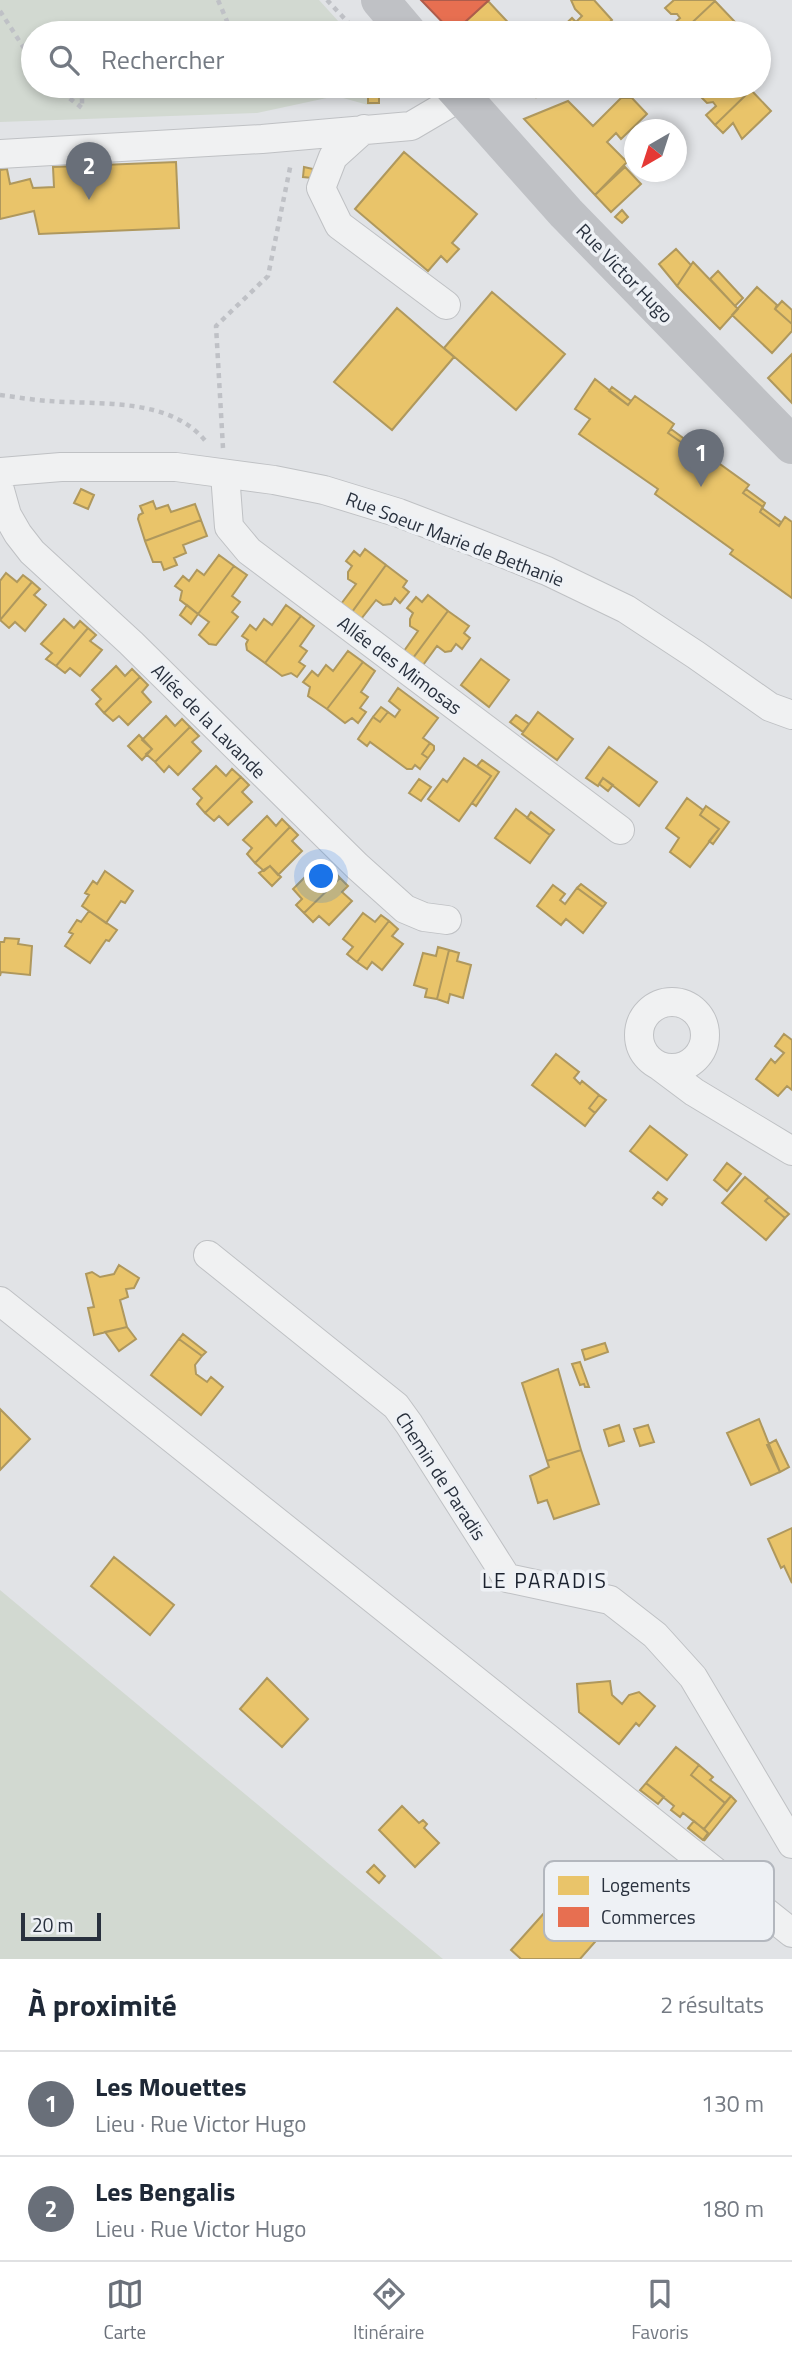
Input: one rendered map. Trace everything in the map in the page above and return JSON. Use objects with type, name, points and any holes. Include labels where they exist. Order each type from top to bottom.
[{"type":"main road","points":[[380,0],[398,21]]},
{"type":"main road","name":"Rue Victor Hugo","points":[[463,98],[566,213],[792,445]]},
{"type":"street","name":"Rue Victor Hugo","points":[[0,154],[297,136],[411,126],[448,98]]},
{"type":"street","points":[[364,129],[333,157],[321,188],[339,225],[446,305]]},
{"type":"street","name":"Rue Soeur Marie de Bethanie","points":[[0,472],[61,467],[176,467],[274,480],[324,490],[399,513],[547,571],[626,609],[696,654],[770,707],[792,715]]},
{"type":"street","name":"Allée des Mimosas","points":[[225,474],[229,527],[249,551],[620,830]]},
{"type":"street","name":"Allée de la Lavande","points":[[0,490],[7,515],[32,552],[131,643],[373,881],[405,909],[424,917],[447,920]]},
{"type":"street","points":[[658,1065],[694,1092],[792,1151]]},
{"type":"street","name":"Chemin de Paradis","points":[[208,1255],[396,1406],[506,1578],[610,1600],[655,1635],[693,1677],[792,1844]]},
{"type":"street","points":[[0,1301],[702,1861]]},
{"type":"street","points":[[774,1919],[792,1933]]},
{"type":"path","points":[[218,0],[227,21]]},
{"type":"path","points":[[327,0],[347,21]]},
{"type":"path","points":[[0,11],[21,43]]},
{"type":"path","points":[[69,98],[82,108],[82,98]]},
{"type":"path","points":[[225,474],[216,326],[268,276],[297,136]]},
{"type":"path","points":[[0,395],[48,401],[112,404],[148,409],[179,419],[199,432],[216,453],[225,474]]},
{"type":"shaded area","points":[[0,0],[319,0],[338,21],[21,21],[21,98],[327,98],[257,113],[0,122]]},
{"type":"shaded area","points":[[343,98],[380,98],[380,104],[368,105]]},
{"type":"shaded area","points":[[0,1590],[443,1959],[0,1959]]},
{"type":"building: Logements","points":[[571,0],[594,0],[612,20],[577,21],[582,16]]},
{"type":"building: Logements","points":[[674,0],[715,1],[694,21],[677,21],[680,18],[677,14],[671,14],[665,8]]},
{"type":"building: Logements","points":[[488,1],[507,21],[466,21]]},
{"type":"building: Logements","points":[[715,1],[734,21],[694,21]]},
{"type":"building: Logements","points":[[368,98],[379,98],[379,103],[368,103]]},
{"type":"building: Logements","points":[[621,98],[632,98],[647,114],[642,119],[624,119],[624,136],[621,139],[616,133],[607,142],[624,159],[624,165],[595,195],[524,119],[568,101],[593,126]]},
{"type":"building: Logements","points":[[702,98],[743,98],[715,125],[706,115],[716,106],[713,102],[707,103]]},
{"type":"building: Logements","points":[[743,98],[759,98],[771,111],[742,139],[733,123],[723,133],[715,125]]},
{"type":"building: Logements","points":[[404,152],[477,214],[452,243],[459,249],[447,262],[441,256],[428,271],[355,209]]},
{"type":"building: Logements","points":[[176,162],[179,228],[39,234],[34,211],[0,219],[0,170],[7,169],[10,184],[30,179],[33,188],[54,187],[53,167]]},
{"type":"building: Logements","points":[[304,167],[313,169],[312,178],[303,177]]},
{"type":"building: Logements","points":[[624,168],[624,182],[641,184],[611,212],[595,195]]},
{"type":"building: Logements","points":[[622,210],[628,217],[622,223],[615,217]]},
{"type":"building: Logements","points":[[676,249],[691,265],[677,286],[659,264]]},
{"type":"building: Logements","points":[[693,262],[738,309],[720,329],[677,286]]},
{"type":"building: Logements","points":[[718,271],[743,298],[735,306],[710,279]]},
{"type":"building: Logements","points":[[757,287],[777,305],[775,309],[792,324],[792,331],[772,353],[732,315]]},
{"type":"building: Logements","points":[[492,292],[565,354],[516,410],[444,348]]},
{"type":"building: Logements","points":[[782,301],[792,310],[792,324],[775,309]]},
{"type":"building: Logements","points":[[397,308],[454,357],[392,430],[334,382]]},
{"type":"building: Logements","points":[[792,354],[792,403],[768,378]]},
{"type":"building: Logements","points":[[595,379],[628,405],[635,396],[674,424],[668,433],[688,447],[684,452],[704,465],[710,457],[749,485],[743,493],[763,507],[760,512],[779,526],[785,517],[792,522],[792,598],[730,554],[733,550],[655,494],[658,489],[579,434],[590,419],[575,409]]},
{"type":"building: Logements","points":[[612,387],[631,401],[628,405],[609,391]]},
{"type":"building: Logements","points":[[671,429],[690,443],[688,447],[668,433]]},
{"type":"building: Logements","points":[[687,447],[706,461],[704,465],[684,452]]},
{"type":"building: Logements","points":[[81,489],[94,495],[88,509],[74,503]]},
{"type":"building: Logements","points":[[746,489],[765,503],[763,507],[743,493]]},
{"type":"building: Logements","points":[[153,501],[156,509],[168,505],[171,512],[195,504],[201,520],[145,541],[138,519],[143,513],[140,506]]},
{"type":"building: Logements","points":[[762,508],[781,522],[779,526],[760,512]]},
{"type":"building: Logements","points":[[201,520],[207,536],[183,545],[186,553],[174,558],[177,565],[164,570],[161,562],[153,562],[145,541]]},
{"type":"building: Logements","points":[[365,549],[386,565],[352,612],[341,604],[356,584],[348,579],[352,566],[346,561],[354,551],[360,556]]},
{"type":"building: Logements","points":[[219,555],[234,566],[198,614],[180,600],[182,591],[175,586],[183,576],[189,581],[197,570],[204,575]]},
{"type":"building: Logements","points":[[386,565],[407,581],[403,587],[409,592],[400,603],[395,598],[391,604],[383,605],[376,600],[361,619],[352,612]]},
{"type":"building: Logements","points":[[234,566],[247,575],[232,596],[240,602],[232,612],[238,617],[216,645],[209,644],[199,635],[209,622],[198,614]]},
{"type":"building: Logements","points":[[6,573],[17,582],[23,575],[32,582],[0,620],[0,581]]},
{"type":"building: Logements","points":[[32,582],[40,589],[34,595],[46,605],[25,631],[15,622],[9,628],[0,620]]},
{"type":"building: Logements","points":[[428,595],[448,611],[413,658],[404,651],[418,631],[410,626],[413,613],[407,608],[416,597],[422,602]]},
{"type":"building: Logements","points":[[187,605],[198,614],[191,624],[180,615]]},
{"type":"building: Logements","points":[[286,605],[301,616],[265,663],[247,650],[248,640],[242,636],[250,625],[256,630],[264,619],[272,625]]},
{"type":"building: Logements","points":[[448,611],[469,626],[464,633],[470,638],[462,649],[456,644],[451,651],[445,652],[437,646],[423,665],[413,658]]},
{"type":"building: Logements","points":[[301,616],[314,626],[300,646],[307,651],[299,662],[305,666],[297,677],[291,673],[282,676],[265,663]]},
{"type":"building: Logements","points":[[64,619],[74,628],[80,621],[88,628],[56,666],[46,659],[52,653],[41,644]]},
{"type":"building: Logements","points":[[88,628],[96,635],[90,641],[102,650],[80,676],[70,668],[65,673],[56,666]]},
{"type":"building: Logements","points":[[348,651],[363,662],[327,709],[308,696],[310,687],[303,682],[312,671],[318,676],[326,665],[333,671]]},
{"type":"building: Logements","points":[[481,659],[509,680],[489,707],[461,685]]},
{"type":"building: Logements","points":[[363,662],[375,671],[361,692],[368,697],[360,708],[366,712],[358,723],[352,718],[345,723],[327,709]]},
{"type":"building: Logements","points":[[116,666],[125,676],[132,669],[140,677],[104,713],[96,704],[101,699],[92,690]]},
{"type":"building: Logements","points":[[140,677],[148,685],[142,692],[151,702],[128,725],[119,716],[113,721],[104,713]]},
{"type":"building: Logements","points":[[398,688],[438,718],[423,738],[430,743],[422,754],[428,758],[420,769],[415,765],[412,769],[407,769],[370,742],[367,746],[358,739],[373,717],[380,722],[388,712],[395,717],[400,710],[389,701]]},
{"type":"building: Logements","points":[[381,707],[388,712],[380,722],[373,717]]},
{"type":"building: Logements","points":[[538,712],[573,739],[557,760],[522,734]]},
{"type":"building: Logements","points":[[516,715],[529,724],[523,732],[510,722]]},
{"type":"building: Logements","points":[[166,716],[175,726],[182,719],[190,727],[155,762],[146,754],[152,749],[142,740]]},
{"type":"building: Logements","points":[[190,727],[199,736],[192,742],[201,751],[178,775],[169,766],[164,772],[155,762]]},
{"type":"building: Logements","points":[[139,735],[152,749],[142,760],[128,746]]},
{"type":"building: Logements","points":[[430,743],[434,750],[428,758],[422,754]]},
{"type":"building: Logements","points":[[609,747],[657,782],[639,806],[603,778],[598,786],[586,778]]},
{"type":"building: Logements","points":[[464,758],[491,776],[459,821],[428,799],[443,779],[447,782]]},
{"type":"building: Logements","points":[[482,760],[499,772],[476,806],[472,803],[491,776],[477,766]]},
{"type":"building: Logements","points":[[216,766],[226,776],[232,769],[241,777],[205,813],[197,804],[202,798],[193,789]]},
{"type":"building: Logements","points":[[241,777],[249,785],[242,792],[252,802],[228,825],[219,816],[214,821],[205,813]]},
{"type":"building: Logements","points":[[603,778],[613,785],[608,791],[599,784]]},
{"type":"building: Logements","points":[[419,779],[431,787],[421,801],[409,793]]},
{"type":"building: Logements","points":[[687,798],[703,810],[700,815],[719,829],[690,867],[670,852],[679,838],[666,828]]},
{"type":"building: Logements","points":[[706,806],[729,822],[713,844],[709,841],[719,829],[700,815]]},
{"type":"building: Logements","points":[[516,809],[550,835],[530,863],[495,838]]},
{"type":"building: Logements","points":[[531,812],[554,830],[550,835],[527,818]]},
{"type":"building: Logements","points":[[267,816],[276,826],[282,819],[290,827],[255,863],[247,854],[252,848],[243,840]]},
{"type":"building: Logements","points":[[290,827],[298,835],[292,841],[302,851],[278,875],[270,866],[264,871],[255,863]]},
{"type":"building: Logements","points":[[270,866],[281,877],[272,886],[259,873]]},
{"type":"building: Logements","points":[[316,866],[326,876],[332,869],[340,878],[304,913],[296,905],[302,899],[293,889]]},
{"type":"building: Logements","points":[[105,871],[133,891],[125,903],[121,901],[106,923],[82,906],[89,895],[85,893],[93,881],[97,884]]},
{"type":"building: Logements","points":[[340,878],[348,886],[342,892],[352,901],[329,925],[319,916],[313,922],[304,913]]},
{"type":"building: Logements","points":[[581,884],[606,903],[603,907],[577,888]]},
{"type":"building: Logements","points":[[553,885],[565,894],[560,900],[565,904],[577,888],[603,907],[583,933],[566,919],[561,925],[537,906]]},
{"type":"building: Logements","points":[[89,911],[117,930],[109,941],[106,940],[90,963],[65,946],[73,934],[69,932],[77,920],[81,922]]},
{"type":"building: Logements","points":[[363,913],[375,922],[381,915],[389,921],[357,962],[347,954],[353,947],[343,939]]},
{"type":"building: Logements","points":[[389,921],[398,929],[392,936],[403,944],[382,970],[372,962],[367,969],[357,962]]},
{"type":"building: Logements","points":[[5,938],[19,939],[18,944],[32,946],[30,975],[1,972],[0,976],[0,942],[4,942]]},
{"type":"building: Logements","points":[[438,947],[449,950],[437,999],[425,997],[427,989],[414,985],[423,953],[436,956]]},
{"type":"building: Logements","points":[[449,950],[459,953],[457,961],[471,965],[463,998],[450,994],[448,1003],[437,999]]},
{"type":"building: Logements","points":[[784,1034],[792,1040],[792,1090],[787,1086],[778,1096],[756,1079],[771,1059],[775,1063],[784,1053],[775,1046]]},
{"type":"building: Logements","points":[[556,1054],[579,1072],[574,1078],[580,1084],[582,1081],[599,1095],[589,1108],[595,1113],[585,1126],[532,1085]]},
{"type":"building: Logements","points":[[599,1095],[606,1100],[595,1113],[589,1108]]},
{"type":"building: Logements","points":[[650,1126],[687,1155],[667,1180],[630,1151]]},
{"type":"building: Logements","points":[[727,1163],[741,1174],[727,1191],[714,1180]]},
{"type":"building: Logements","points":[[745,1177],[769,1197],[765,1201],[785,1218],[766,1240],[722,1203]]},
{"type":"building: Logements","points":[[658,1192],[667,1199],[662,1205],[653,1198]]},
{"type":"building: Logements","points":[[769,1197],[789,1214],[785,1218],[765,1201]]},
{"type":"building: Logements","points":[[119,1265],[139,1278],[134,1288],[126,1289],[128,1297],[120,1300],[127,1327],[94,1335],[88,1308],[94,1307],[86,1274],[92,1272],[100,1277],[114,1274]]},
{"type":"building: Logements","points":[[127,1327],[136,1339],[119,1351],[105,1332]]},
{"type":"building: Logements","points":[[183,1334],[206,1352],[202,1356],[179,1339]]},
{"type":"building: Logements","points":[[179,1339],[202,1356],[195,1365],[196,1374],[207,1382],[211,1377],[223,1387],[201,1415],[151,1375]]},
{"type":"building: Logements","points":[[605,1343],[608,1352],[585,1360],[582,1350]]},
{"type":"building: Logements","points":[[580,1362],[589,1387],[580,1385],[572,1364]]},
{"type":"building: Logements","points":[[558,1369],[581,1450],[547,1461],[522,1383]]},
{"type":"building: Logements","points":[[0,1409],[30,1439],[0,1470]]},
{"type":"building: Logements","points":[[759,1419],[780,1472],[751,1485],[727,1433]]},
{"type":"building: Logements","points":[[619,1425],[624,1441],[609,1446],[604,1430]]},
{"type":"building: Logements","points":[[648,1425],[654,1442],[640,1446],[634,1429]]},
{"type":"building: Logements","points":[[776,1440],[789,1467],[780,1472],[767,1445]]},
{"type":"building: Logements","points":[[581,1450],[599,1504],[554,1519],[547,1500],[538,1503],[530,1476],[549,1467],[547,1461]]},
{"type":"building: Logements","points":[[792,1528],[792,1583],[784,1566],[781,1568],[768,1539]]},
{"type":"building: Logements","points":[[114,1557],[174,1605],[150,1635],[91,1586]]},
{"type":"building: Logements","points":[[267,1678],[308,1719],[282,1747],[240,1709]]},
{"type":"building: Logements","points":[[610,1681],[612,1695],[622,1704],[629,1695],[639,1692],[655,1706],[639,1726],[636,1723],[619,1744],[579,1712],[577,1684]]},
{"type":"building: Logements","points":[[676,1747],[699,1765],[691,1775],[725,1803],[704,1829],[683,1813],[680,1817],[671,1810],[674,1806],[646,1783]]},
{"type":"building: Logements","points":[[699,1765],[713,1777],[710,1780],[731,1796],[725,1803],[691,1775]]},
{"type":"building: Logements","points":[[646,1783],[664,1797],[658,1804],[640,1790]]},
{"type":"building: Logements","points":[[731,1796],[736,1801],[704,1841],[708,1833],[704,1829]]},
{"type":"building: Logements","points":[[402,1806],[419,1823],[423,1820],[427,1824],[424,1828],[439,1843],[415,1867],[379,1830]]},
{"type":"building: Logements","points":[[694,1821],[708,1833],[703,1840],[688,1828]]},
{"type":"building: Logements","points":[[374,1865],[385,1876],[379,1883],[367,1872]]},
{"type":"building: Logements","points":[[544,1913],[544,1941],[596,1941],[580,1959],[521,1959],[511,1950]]},
{"type":"building: Commerces","points":[[421,0],[489,0],[466,21],[441,21]]},
{"type":"place","name":"Les Bengalis","points":[[89,200]]},
{"type":"place","name":"Les Mouettes","points":[[701,487]]},
{"type":"district","name":"LE PARADIS","points":[[545,1581]]}]
